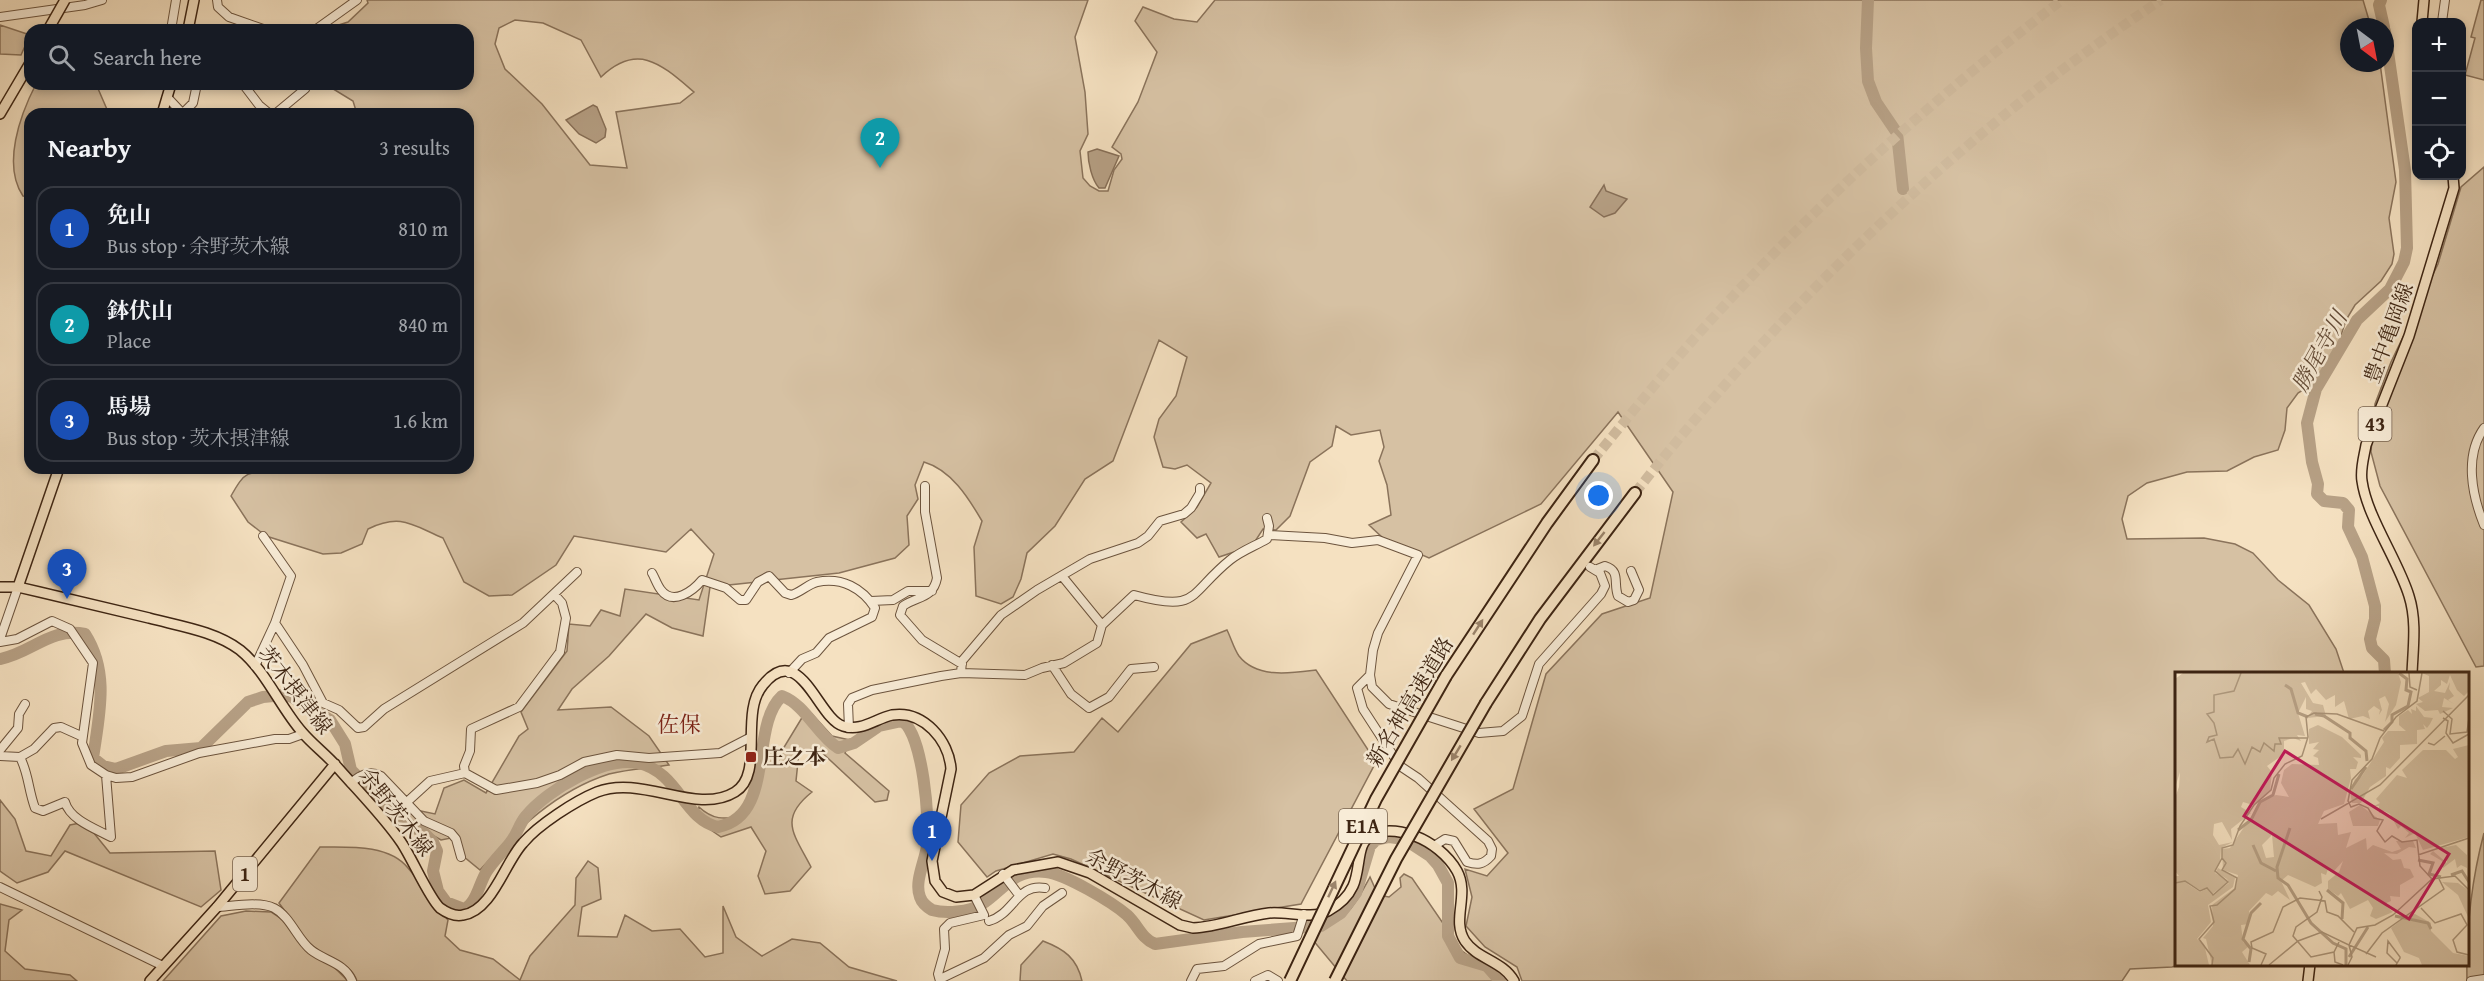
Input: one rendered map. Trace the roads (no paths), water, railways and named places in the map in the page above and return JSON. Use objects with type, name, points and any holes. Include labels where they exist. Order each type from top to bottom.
[{"type":"highway","name":"新名神高速道路","points":[[1290,981],[1376,799],[1446,676],[1541,532],[1593,460]]},
{"type":"highway","name":"E1A","points":[[1335,981],[1401,850],[1486,703],[1540,619],[1635,493]]},
{"type":"main road","points":[[51,24],[65,0]]},
{"type":"main road","points":[[189,24],[194,0]]},
{"type":"main road","points":[[2422,18],[2424,0]]},
{"type":"main road","points":[[0,114],[24,73]]},
{"type":"main road","points":[[164,108],[169,90]]},
{"type":"main road","name":"豊中亀岡線","points":[[2412,672],[2414,625],[2410,598],[2369,504],[2362,482],[2362,467],[2366,445],[2428,281],[2454,188],[2453,180]]},
{"type":"main road","points":[[18,588],[57,474]]},
{"type":"main road","name":"茨木摂津線","points":[[0,587],[18,588],[205,633],[241,651],[255,666],[303,734],[335,764],[217,908],[150,981]]},
{"type":"main road","points":[[789,673],[804,679],[832,720],[838,725],[849,728],[864,726],[890,716],[908,716],[928,726],[944,742],[950,755],[951,770],[932,861],[934,876],[938,886],[949,895],[964,897],[974,895]]},
{"type":"main road","name":"余野茨木線","points":[[335,764],[399,838],[437,905],[450,914],[461,916],[480,908],[522,843],[587,797],[609,788],[626,785],[677,797],[696,798],[731,795],[742,788],[750,773],[749,738],[761,686],[774,674],[789,673]]},
{"type":"main road","name":"余野茨木線","points":[[974,895],[1004,876],[1049,862],[1066,864],[1090,873],[1180,925],[1193,928],[1268,913],[1304,916],[1324,913],[1344,900],[1354,884],[1361,846],[1371,835],[1385,830],[1403,832],[1434,846],[1457,871],[1463,906],[1459,919],[1464,940],[1473,950],[1505,969],[1514,981]]},
{"type":"main road","points":[[2308,981],[2310,966]]},
{"type":"street","points":[[0,17],[85,5],[102,0]]},
{"type":"street","points":[[172,24],[176,0]]},
{"type":"street","points":[[217,0],[218,7],[229,17],[249,24]]},
{"type":"street","points":[[323,24],[357,0]]},
{"type":"street","points":[[2443,18],[2445,0]]},
{"type":"street","points":[[188,108],[193,103],[196,90]]},
{"type":"street","points":[[248,90],[263,108]]},
{"type":"street","points":[[281,108],[300,90]]},
{"type":"street","points":[[167,97],[177,108]]},
{"type":"street","points":[[2484,428],[2475,443],[2471,463],[2484,525]]},
{"type":"street","points":[[925,486],[925,512],[937,578],[932,591],[903,606],[900,615],[922,640],[962,668]]},
{"type":"street","points":[[962,668],[1001,615],[1090,559],[1138,543],[1148,536],[1160,521],[1184,514],[1191,508],[1200,493],[1200,488]]},
{"type":"street","points":[[1267,518],[1268,536]]},
{"type":"street","points":[[255,666],[275,623],[291,576],[263,536]]},
{"type":"street","points":[[849,728],[848,704],[852,698],[872,690],[962,668],[1012,676],[1025,675],[1064,663],[1097,643],[1102,625],[1134,595],[1164,603],[1183,601],[1201,590],[1230,560],[1268,536],[1325,538],[1352,543],[1378,540],[1418,555],[1378,633],[1370,675],[1372,687],[1389,704],[1479,733],[1503,731],[1522,716],[1534,676],[1546,654],[1601,594],[1605,586],[1604,579],[1593,569],[1605,566],[1612,568],[1616,572],[1618,596],[1628,602],[1634,600],[1639,590],[1631,571]]},
{"type":"street","points":[[275,623],[303,665],[323,703],[339,710],[358,728],[364,727],[384,709],[523,622],[554,594],[560,585],[577,572]]},
{"type":"street","points":[[652,573],[660,589],[668,596],[680,596],[691,592],[702,580],[726,588],[740,600],[746,600],[758,582],[769,576],[785,593],[791,595],[817,582],[849,583],[857,587],[875,608],[873,617],[829,638],[816,653],[802,659],[789,673]]},
{"type":"street","points":[[1062,576],[1102,625]]},
{"type":"street","points":[[18,588],[0,641],[17,639],[52,621],[70,629],[93,663],[92,684],[81,736],[91,765],[106,775],[116,778],[147,771],[200,753],[275,739],[289,739],[303,734]]},
{"type":"street","points":[[871,601],[893,600],[908,591],[932,591]]},
{"type":"street","points":[[465,773],[464,766],[471,751],[471,729],[519,707],[560,652],[564,632],[564,610],[554,594]]},
{"type":"street","points":[[564,632],[572,619]]},
{"type":"street","points":[[1052,665],[1071,694],[1089,708],[1109,697],[1131,669],[1154,667]]},
{"type":"street","points":[[1370,675],[1356,688],[1357,694],[1363,709],[1400,766],[1418,778],[1488,841],[1492,849],[1491,856],[1481,864],[1475,864],[1467,862],[1454,841],[1445,839],[1434,846]]},
{"type":"street","points":[[0,750],[18,728],[19,714],[25,704]]},
{"type":"street","points":[[0,756],[20,757],[34,749],[54,728],[61,727],[81,736]]},
{"type":"street","points":[[407,802],[430,781],[465,773],[496,790],[537,783],[584,762],[617,754],[649,758],[720,753],[749,738]]},
{"type":"street","points":[[20,757],[30,777],[28,788],[35,808],[43,811],[65,802],[67,810],[111,837],[106,775]]},
{"type":"street","points":[[351,783],[363,774],[375,773],[424,821],[451,833],[456,839],[461,856]]},
{"type":"street","points":[[1004,876],[1019,895]]},
{"type":"street","points":[[0,887],[163,966]]},
{"type":"street","points":[[1045,888],[1025,890],[1000,918],[950,923],[944,929],[945,949],[938,974],[941,980],[984,958],[1009,935],[1027,926],[1043,906],[1062,893]]},
{"type":"street","points":[[974,895],[988,920]]},
{"type":"street","points":[[217,908],[256,906],[275,909],[286,918],[309,949],[344,969],[352,981]]},
{"type":"street","points":[[1191,981],[1197,969],[1224,966],[1259,944],[1292,938],[1299,933],[1304,916]]},
{"type":"street","points":[[1255,981],[1268,975],[1278,981]]},
{"type":"street","points":[[2470,981],[2484,979]]},
{"type":"waterway","points":[[1868,0],[1866,48],[1868,81],[1876,102],[1897,133],[1903,189]]},
{"type":"waterway","name":"勝尾寺川","points":[[2381,0],[2379,5],[2382,18]]},
{"type":"waterway","name":"勝尾寺川","points":[[2385,672],[2384,660],[2372,648],[2370,639],[2375,619],[2375,606],[2362,557],[2348,527],[2349,510],[2343,503],[2324,501],[2317,494],[2318,484],[2312,462],[2307,423],[2316,389],[2357,320],[2390,289],[2404,262],[2407,248],[2405,170],[2391,72]]},
{"type":"waterway","points":[[0,659],[22,652],[61,634],[85,634],[93,649],[100,679],[100,710],[93,758],[103,766],[116,769],[166,751],[201,748],[248,702],[263,697],[284,695],[292,697],[330,720],[345,744],[351,770],[404,822],[424,833],[433,842],[437,851],[433,871],[438,891],[446,902],[464,909],[475,898],[492,863],[512,840],[526,816],[535,806],[562,786],[594,770],[625,762],[638,763],[652,768],[663,776],[696,815],[706,822],[718,827],[736,819],[748,806],[755,789],[766,728],[772,710],[782,696],[798,706],[824,736],[838,748],[854,743],[879,726],[902,721],[909,729],[915,742],[924,779],[928,834],[918,891],[922,901],[932,910],[951,912],[971,909],[982,904],[1009,882],[1025,873],[1046,872],[1076,883],[1111,903],[1127,915],[1143,935],[1155,944],[1242,932],[1321,926],[1341,913],[1356,893],[1370,846],[1376,840],[1389,837],[1404,839],[1430,856],[1438,865],[1448,883],[1448,936],[1460,958],[1487,966],[1500,981]]},
{"type":"tunnel","points":[[1593,460],[1705,326],[1802,225],[1885,146],[1972,71],[2062,0]]},
{"type":"tunnel","points":[[1635,493],[1752,355],[1878,226],[2015,107],[2087,52],[2161,0]]},
{"type":"place","name":"鉢伏山","points":[[880,168]]},
{"type":"place","name":"馬場","points":[[67,599]]},
{"type":"place","name":"庄之本","points":[[751,757]]},
{"type":"place","name":"免山","points":[[932,861]]},
{"type":"district","name":"佐保","points":[[679,724]]}]
